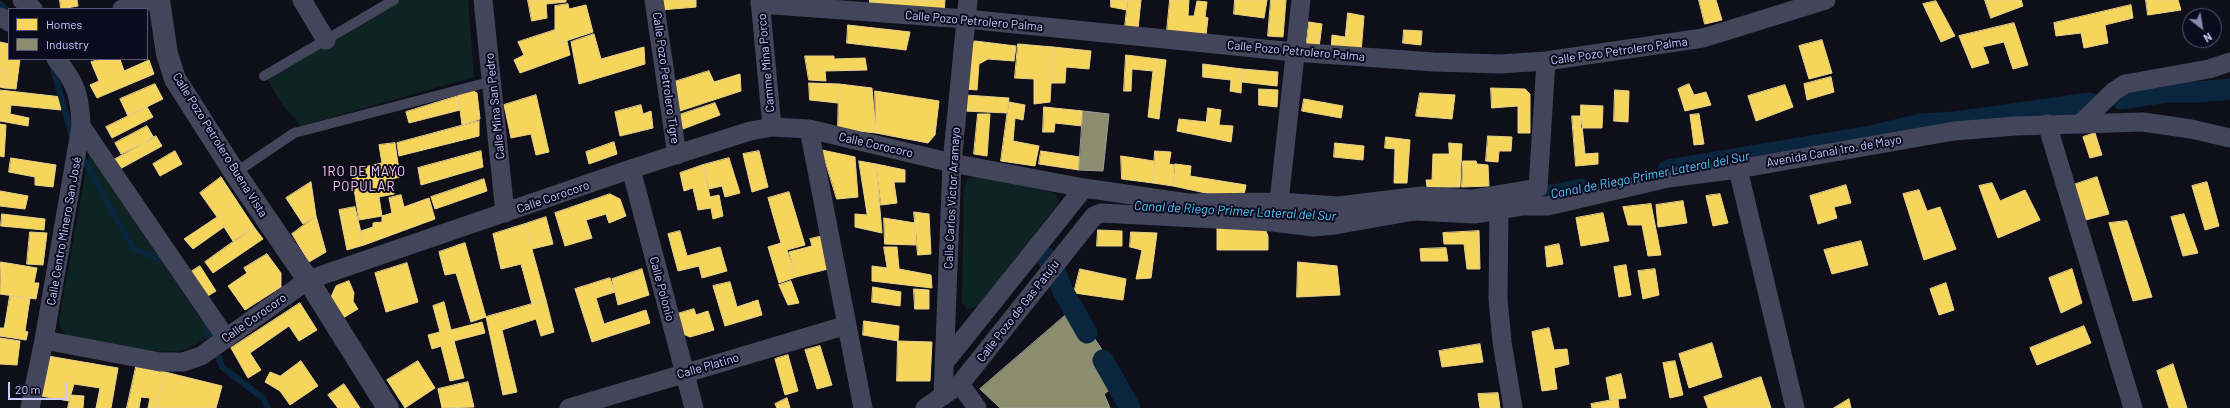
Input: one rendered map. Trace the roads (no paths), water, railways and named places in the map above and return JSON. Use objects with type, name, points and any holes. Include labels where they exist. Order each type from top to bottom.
[{"type":"street","points":[[22,0],[32,8]]},
{"type":"street","points":[[125,8],[151,0]]},
{"type":"street","name":"Calle Pozo Petrolero Buena Vista","points":[[159,0],[167,54],[175,79],[235,173],[308,280],[388,408]]},
{"type":"street","points":[[302,0],[326,40]]},
{"type":"street","name":"Calle Mina San Pedro","points":[[483,0],[493,81],[505,213]]},
{"type":"street","name":"Calle Pozo Petrolero Tigre","points":[[654,0],[677,155]]},
{"type":"street","name":"Calle Carlos Victor Aramayo","points":[[943,396],[952,163],[968,0]]},
{"type":"street","points":[[1289,224],[1279,202],[1300,0]]},
{"type":"street","name":"Calle Pozo Petrolero Palma","points":[[760,2],[966,19],[1294,52],[1434,62],[1500,64],[1546,61],[1703,38],[1826,0]]},
{"type":"street","name":"Camme Mina Porco","points":[[760,2],[772,127]]},
{"type":"street","name":"Calle Centro Minero San José","points":[[30,408],[44,340],[81,126],[81,104],[75,84],[57,60]]},
{"type":"street","name":"Calle Corocoro","points":[[44,340],[160,362],[175,362],[201,356],[308,280],[631,169],[750,131],[772,127],[809,129],[952,163],[1084,188],[1188,203],[1279,202],[1338,206],[1421,196],[1472,199],[1538,188],[1546,61]]},
{"type":"street","points":[[2080,123],[2113,92],[2125,84],[2209,69],[2230,62]]},
{"type":"street","name":"Avenida Canal 1ro. de Mayo","points":[[1107,212],[1289,224],[1313,227],[1335,225],[1414,211],[1476,214],[1523,206],[1548,206],[1668,178],[1738,169],[1914,137],[1977,129],[2047,124],[2143,122],[2190,128],[2230,138]]},
{"type":"street","points":[[2047,124],[2133,408]]},
{"type":"street","points":[[81,126],[226,338]]},
{"type":"street","points":[[809,129],[863,408]]},
{"type":"street","name":"Calle Polonio","points":[[631,169],[694,408]]},
{"type":"street","points":[[1738,169],[1795,408]]},
{"type":"street","points":[[945,362],[1084,188]]},
{"type":"street","points":[[1499,209],[1498,299],[1502,342],[1514,408]]},
{"type":"street","name":"Calle Pozo de Gas Patuju","points":[[925,408],[960,384],[1094,216],[1107,212]]},
{"type":"street","name":"Calle Platino","points":[[569,408],[847,325]]},
{"type":"street","points":[[960,384],[977,408]]},
{"type":"lane","points":[[264,76],[394,0]]},
{"type":"lane","points":[[235,173],[294,132],[493,81]]},
{"type":"waterway","points":[[0,4],[8,11]]},
{"type":"waterway","points":[[52,64],[73,140]]},
{"type":"waterway","name":"Canal de Riego Primer Lateral del Sur","points":[[2121,99],[2167,92],[2198,92],[2230,89]]},
{"type":"waterway","name":"Canal de Riego Primer Lateral del Sur","points":[[1668,170],[1875,135],[1921,124],[1956,122],[2090,103]]},
{"type":"waterway","points":[[81,155],[133,248],[169,263]]},
{"type":"waterway","name":"Canal de Riego Primer Lateral del Sur","points":[[1515,198],[1560,194],[1581,189]]},
{"type":"waterway","points":[[1047,258],[1053,266],[1063,291],[1087,333]]},
{"type":"waterway","points":[[205,322],[222,367],[263,398],[268,408]]},
{"type":"waterway","points":[[1103,360],[1130,408]]},
{"type":"district","name":"1RO DE MAYO POPULAR","points":[[364,180]]}]
